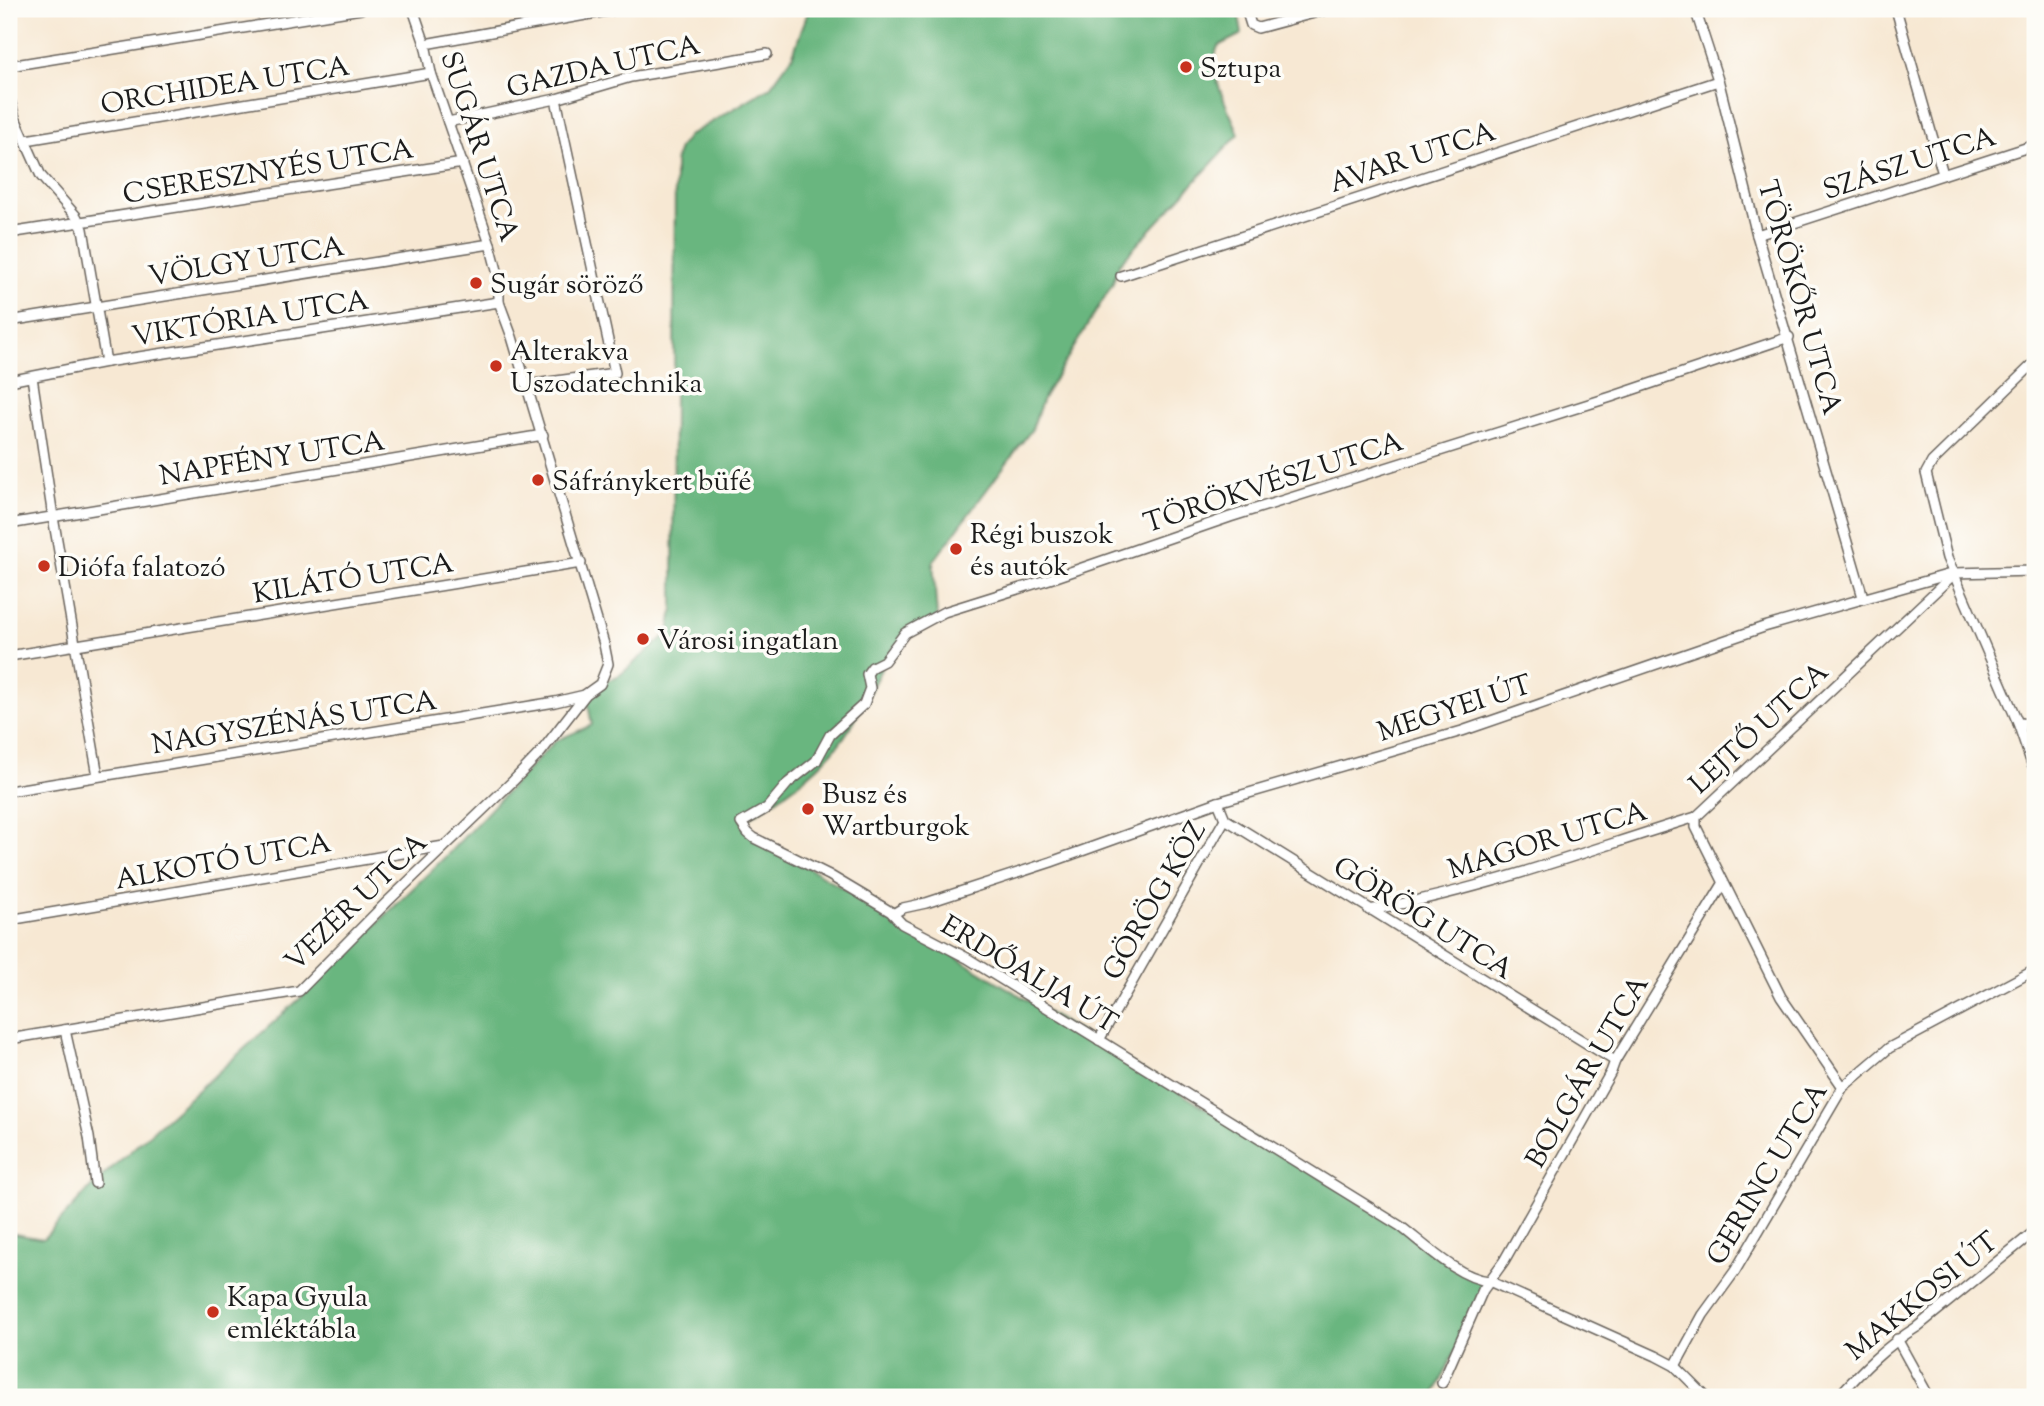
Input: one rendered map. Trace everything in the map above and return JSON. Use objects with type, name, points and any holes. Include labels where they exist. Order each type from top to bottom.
[{"type":"street","points":[[9,66],[361,9]]},
{"type":"street","name":"SUGÁR UTCA","points":[[413,9],[431,73],[490,244],[499,278],[499,302],[543,435],[608,664],[600,684],[586,694]]},
{"type":"street","points":[[425,44],[619,9]]},
{"type":"street","points":[[1246,9],[1250,23],[1258,28],[1329,9]]},
{"type":"street","name":"TÖRÖKŐR UTCA","points":[[1695,9],[1718,81],[1757,235],[1863,597]]},
{"type":"street","points":[[1896,9],[1943,174]]},
{"type":"street","name":"GAZDA UTCA","points":[[448,122],[556,99],[631,77],[767,54]]},
{"type":"street","name":"ORCHIDEA UTCA","points":[[26,140],[431,73]]},
{"type":"street","name":"AVAR UTCA","points":[[1121,276],[1718,81]]},
{"type":"street","points":[[9,97],[12,118],[26,140],[41,176],[80,222],[106,362]]},
{"type":"street","points":[[527,385],[615,373],[556,99]]},
{"type":"street","name":"SZÁSZ UTCA","points":[[1757,235],[2035,145]]},
{"type":"street","name":"CSERESZNYÉS UTCA","points":[[9,233],[463,163]]},
{"type":"street","name":"VÖLGY UTCA","points":[[9,321],[490,244]]},
{"type":"street","name":"VIKTÓRIA UTCA","points":[[9,381],[106,362],[499,302]]},
{"type":"street","name":"TÖRÖKVÉSZ UTCA","points":[[741,823],[770,806],[785,786],[817,761],[833,732],[863,706],[869,691],[867,674],[870,669],[884,661],[905,633],[944,612],[1789,337]]},
{"type":"street","points":[[2032,764],[2018,723],[1947,558],[1926,482],[1926,471],[1932,462],[2035,362]]},
{"type":"street","points":[[32,377],[53,517],[98,776]]},
{"type":"street","name":"NAPFÉNY UTCA","points":[[9,524],[543,435]]},
{"type":"street","name":"KILÁTÓ UTCA","points":[[9,656],[581,563]]},
{"type":"street","name":"MEGYEI ÚT","points":[[893,914],[903,908],[1051,862],[1219,802],[1462,731],[1764,627],[1863,597],[1954,573],[2035,571]]},
{"type":"street","name":"LEJTŐ UTCA","points":[[1843,1087],[1781,997],[1696,827],[1696,817],[1954,573]]},
{"type":"street","name":"NAGYSZÉNÁS UTCA","points":[[9,791],[555,702],[586,694]]},
{"type":"street","name":"VEZÉR UTCA","points":[[9,1039],[299,991],[541,751],[586,694]]},
{"type":"street","points":[[2018,723],[2035,724]]},
{"type":"street","points":[[1219,802],[1225,819]]},
{"type":"street","name":"MAGOR UTCA","points":[[1369,911],[1412,903],[1490,881],[1696,817]]},
{"type":"street","name":"GÖRÖG UTCA","points":[[1225,819],[1369,911],[1615,1061]]},
{"type":"street","name":"GÖRÖG KÖZ","points":[[1099,1040],[1225,819]]},
{"type":"street","name":"ERDŐALJA ÚT","points":[[741,823],[754,838],[829,875],[893,914],[902,924],[967,958],[1400,1226],[1462,1272],[1482,1281],[1489,1281],[1675,1366]]},
{"type":"street","name":"ALKOTÓ UTCA","points":[[9,920],[445,846]]},
{"type":"street","name":"BOLGÁR UTCA","points":[[1442,1383],[1480,1296],[1504,1261],[1615,1061],[1723,884]]},
{"type":"street","name":"GERINC UTCA","points":[[1675,1366],[1703,1315],[1735,1271],[1843,1087],[1889,1048],[2035,970]]},
{"type":"street","points":[[65,1030],[89,1137],[95,1183]]},
{"type":"street","name":"MAKKOSI ÚT","points":[[1838,1397],[1865,1367],[1897,1339],[1917,1327],[2035,1231]]},
{"type":"street","points":[[1897,1339],[1929,1397]]},
{"type":"street","points":[[1675,1366],[1706,1397]]},
{"type":"green space","points":[[809,9],[1238,9],[1242,34],[1218,46],[1215,68],[1220,91],[1239,134],[1119,264],[1112,285],[1043,398],[1032,429],[933,562],[937,617],[911,632],[894,647],[851,727],[824,761],[790,790],[742,823],[745,829],[1400,1226],[1452,1266],[1489,1281],[1433,1397],[9,1397],[9,1233],[43,1239],[95,1183],[305,994],[445,857],[555,741],[592,725],[586,694],[620,675],[669,633],[673,609],[675,161],[679,148],[688,136],[770,87],[792,57]]},
{"type":"place","name":"Sztupa","points":[[1186,67]]},
{"type":"place","name":"Sugár söröző","points":[[476,283]]},
{"type":"place","name":"Alterakva Uszodatechnika","points":[[496,366]]},
{"type":"place","name":"Sáfránykert büfé","points":[[538,480]]},
{"type":"place","name":"Régi buszok és autók","points":[[956,549]]},
{"type":"place","name":"Diófa falatozó","points":[[44,566]]},
{"type":"place","name":"Városi ingatlan","points":[[643,639]]},
{"type":"place","name":"Busz és Wartburgok","points":[[808,809]]},
{"type":"place","name":"Kapa Gyula emléktábla","points":[[213,1312]]}]
